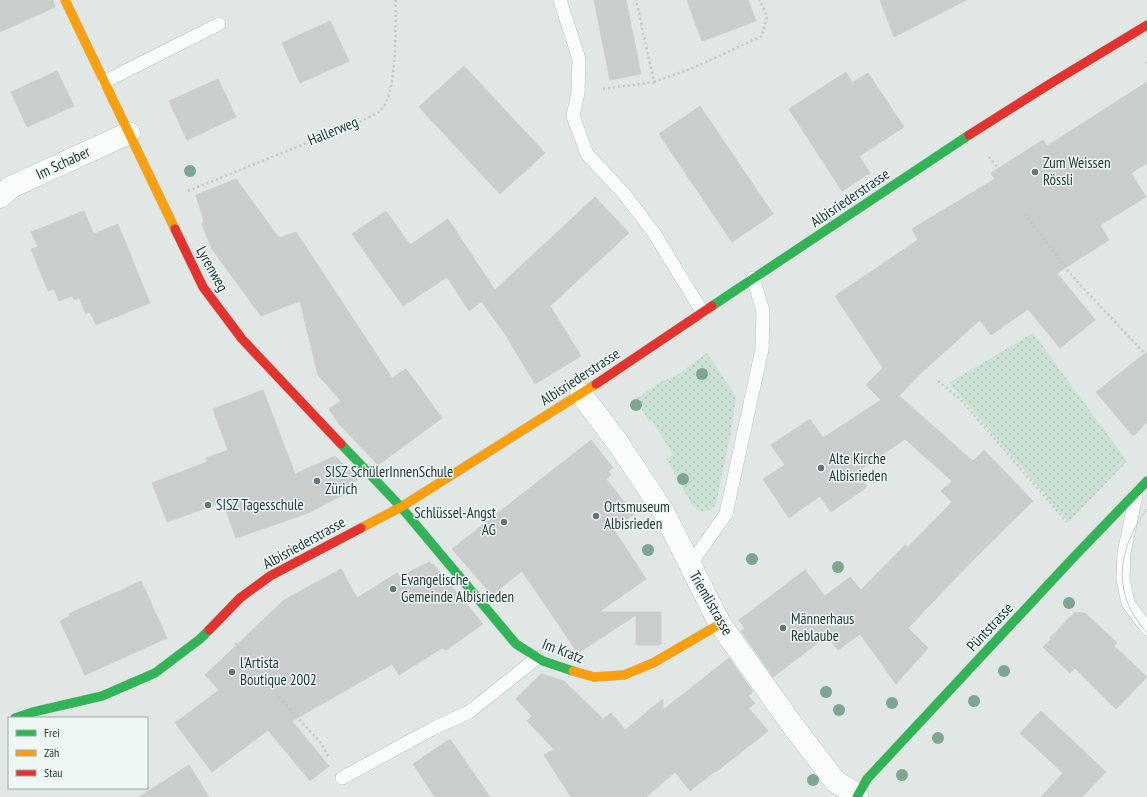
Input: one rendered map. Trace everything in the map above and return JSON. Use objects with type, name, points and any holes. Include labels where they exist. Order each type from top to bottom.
[{"type":"street","name":"Lyrenweg","points":[[65,0],[203,287],[242,339],[401,507]]},
{"type":"street","name":"Albisriederstrasse","points":[[18,717],[33,712],[102,696],[155,673],[200,639],[240,598],[270,576],[401,507],[581,394],[753,278],[967,137],[1147,25]]},
{"type":"street","name":"Im Schaber","points":[[0,197],[11,187],[129,133]]},
{"type":"street","name":"Triemlistrasse","points":[[581,394],[618,444],[662,511],[720,624],[796,730],[836,782],[857,796]]},
{"type":"street","name":"Püntstrasse","points":[[857,796],[867,779],[1147,481]]},
{"type":"street","name":"Im Kratz","points":[[401,507],[516,644],[543,661],[594,677],[624,675],[653,663],[720,624]]},
{"type":"lane","points":[[560,0],[580,59],[578,92],[573,116],[587,154],[625,195],[654,233],[703,313]]},
{"type":"lane","points":[[104,82],[219,24]]},
{"type":"lane","points":[[690,566],[726,514],[762,349],[763,311],[753,278]]},
{"type":"lane","points":[[1136,493],[1124,553],[1123,579],[1128,603],[1147,629]]},
{"type":"lane","points":[[342,778],[432,729],[469,712],[537,658]]},
{"type":"path","name":"Hallerweg","points":[[187,192],[380,111],[389,97],[393,80],[396,0]]},
{"type":"path","points":[[636,0],[654,82]]},
{"type":"path","points":[[578,92],[654,82],[695,67],[762,36],[767,17],[760,0]]},
{"type":"path","points":[[986,153],[999,169]]},
{"type":"path","points":[[1025,214],[1072,276],[1147,356]]},
{"type":"path","points":[[938,381],[960,399],[1068,523]]},
{"type":"path","points":[[233,641],[267,684],[321,743],[342,778]]},
{"type":"green space","points":[[1033,333],[1127,461],[1069,522],[949,383]]},
{"type":"green space","points":[[707,353],[736,397],[732,426],[716,504],[708,511],[698,511],[693,506],[666,459],[673,455],[652,420],[649,422],[636,399],[659,383],[677,375]]},
{"type":"building","points":[[0,0],[53,0],[55,7],[0,32]]},
{"type":"building","points":[[594,0],[626,0],[641,74],[610,80]]},
{"type":"building","points":[[687,0],[748,0],[756,21],[702,41]]},
{"type":"building","points":[[880,0],[966,0],[894,37]]},
{"type":"building","points":[[330,21],[349,61],[300,83],[282,43]]},
{"type":"building","points":[[464,66],[545,153],[500,194],[419,107]]},
{"type":"building","points":[[57,71],[74,106],[27,127],[11,92]]},
{"type":"building","points":[[846,72],[852,83],[868,73],[904,127],[859,156],[870,173],[842,191],[789,109]]},
{"type":"building","points":[[218,79],[236,117],[187,140],[169,101]]},
{"type":"building","points":[[1147,82],[1147,163],[1131,173],[1146,197],[1100,225],[1109,240],[1057,273],[1095,320],[1060,348],[1028,309],[991,335],[980,320],[921,373],[899,396],[973,461],[984,450],[1033,501],[974,559],[908,628],[928,648],[896,684],[860,634],[838,650],[827,636],[773,677],[741,631],[745,629],[739,620],[805,570],[825,596],[850,577],[861,590],[905,545],[908,547],[952,502],[941,491],[952,481],[905,439],[857,472],[867,487],[831,512],[820,496],[789,518],[763,479],[785,465],[771,445],[810,419],[823,438],[881,400],[866,385],[883,368],[835,296],[918,240],[912,229],[995,179],[991,173],[1043,140],[1047,146]]},
{"type":"building","points":[[700,106],[773,214],[732,242],[659,134]]},
{"type":"building","points":[[236,179],[279,238],[296,232],[392,378],[406,369],[442,418],[378,465],[339,424],[329,409],[341,401],[318,375],[300,301],[261,316],[212,249],[202,224],[204,221],[196,195]]},
{"type":"building","points":[[595,197],[629,233],[550,306],[581,356],[535,384],[505,334],[482,302],[486,298],[469,311],[447,277],[403,306],[352,234],[386,211],[410,245],[448,219],[495,290]]},
{"type":"building","points":[[84,211],[94,234],[118,224],[150,303],[96,325],[90,312],[86,314],[79,298],[74,300],[72,296],[59,301],[54,289],[48,291],[31,249],[38,247],[31,232]]},
{"type":"building","points":[[1147,352],[1147,422],[1133,436],[1096,392]]},
{"type":"building","points":[[263,390],[295,474],[335,456],[358,479],[349,486],[347,493],[308,513],[236,538],[223,502],[167,522],[152,483],[207,462],[206,458],[228,450],[213,409]]},
{"type":"building","points":[[591,440],[613,468],[608,471],[611,475],[606,479],[634,514],[614,530],[646,579],[599,612],[661,612],[661,644],[659,645],[636,645],[636,615],[578,653],[522,571],[492,595],[452,549]]},
{"type":"building","points":[[429,562],[432,565],[433,564],[483,624],[446,650],[442,648],[399,675],[392,664],[292,721],[329,766],[310,781],[268,730],[212,772],[175,723],[219,690],[205,675],[284,600],[341,569],[357,598],[397,573],[400,577]]},
{"type":"building","points":[[141,581],[167,638],[85,675],[60,621],[70,616],[69,614]]},
{"type":"building","points":[[1075,612],[1085,613],[1117,643],[1114,646],[1147,677],[1116,709],[1075,668],[1070,673],[1043,647]]},
{"type":"building","points":[[729,658],[753,692],[748,696],[755,703],[749,708],[768,731],[690,791],[675,772],[646,797],[571,797],[544,755],[554,749],[527,721],[532,716],[516,699],[541,674],[564,681],[603,719],[611,713],[625,730],[663,699],[663,710]]},
{"type":"building","points":[[1041,711],[1106,772],[1082,797],[1041,797],[1063,773],[1020,733]]},
{"type":"building","points":[[450,739],[490,797],[435,797],[413,764]]},
{"type":"building","points":[[189,765],[209,797],[139,797]]},
{"type":"tram line","points":[[1147,509],[1129,540],[1124,556],[1122,571],[1123,587],[1128,603],[1135,618],[1147,633]]},
{"type":"traffic: fast","points":[[712,306],[969,135]]},
{"type":"traffic: fast","points":[[341,444],[401,507],[516,644],[543,661],[573,671]]},
{"type":"traffic: fast","points":[[857,797],[867,779],[1072,559],[1147,481]]},
{"type":"traffic: fast","points":[[18,717],[33,712],[102,696],[155,673],[200,639],[209,630]]},
{"type":"traffic: slow","points":[[65,0],[175,229]]},
{"type":"traffic: slow","points":[[361,528],[401,507],[596,384]]},
{"type":"traffic: slow","points":[[573,671],[594,677],[624,675],[653,663],[720,624]]},
{"type":"traffic: jam","points":[[969,135],[1147,25]]},
{"type":"traffic: jam","points":[[175,229],[203,287],[242,339],[341,444]]},
{"type":"traffic: jam","points":[[596,384],[712,306]]},
{"type":"traffic: jam","points":[[209,630],[240,598],[270,576],[361,528]]},
{"type":"place","name":"Zum Weissen Rössli","points":[[1035,172]]},
{"type":"place","name":"Alte Kirche Albisrieden","points":[[821,468]]},
{"type":"place","name":"SISZ SchülerInnenSchule Zürich","points":[[317,481]]},
{"type":"place","name":"SISZ Tagesschule","points":[[208,505]]},
{"type":"place","name":"Ortsmuseum Albisrieden","points":[[596,516]]},
{"type":"place","name":"Schlüssel-Angst AG","points":[[504,522]]},
{"type":"place","name":"Evangelische Gemeinde Albisrieden","points":[[393,589]]},
{"type":"place","name":"Männerhaus Reblaube","points":[[783,628]]},
{"type":"place","name":"l'Artista Boutique 2002","points":[[232,672]]}]
